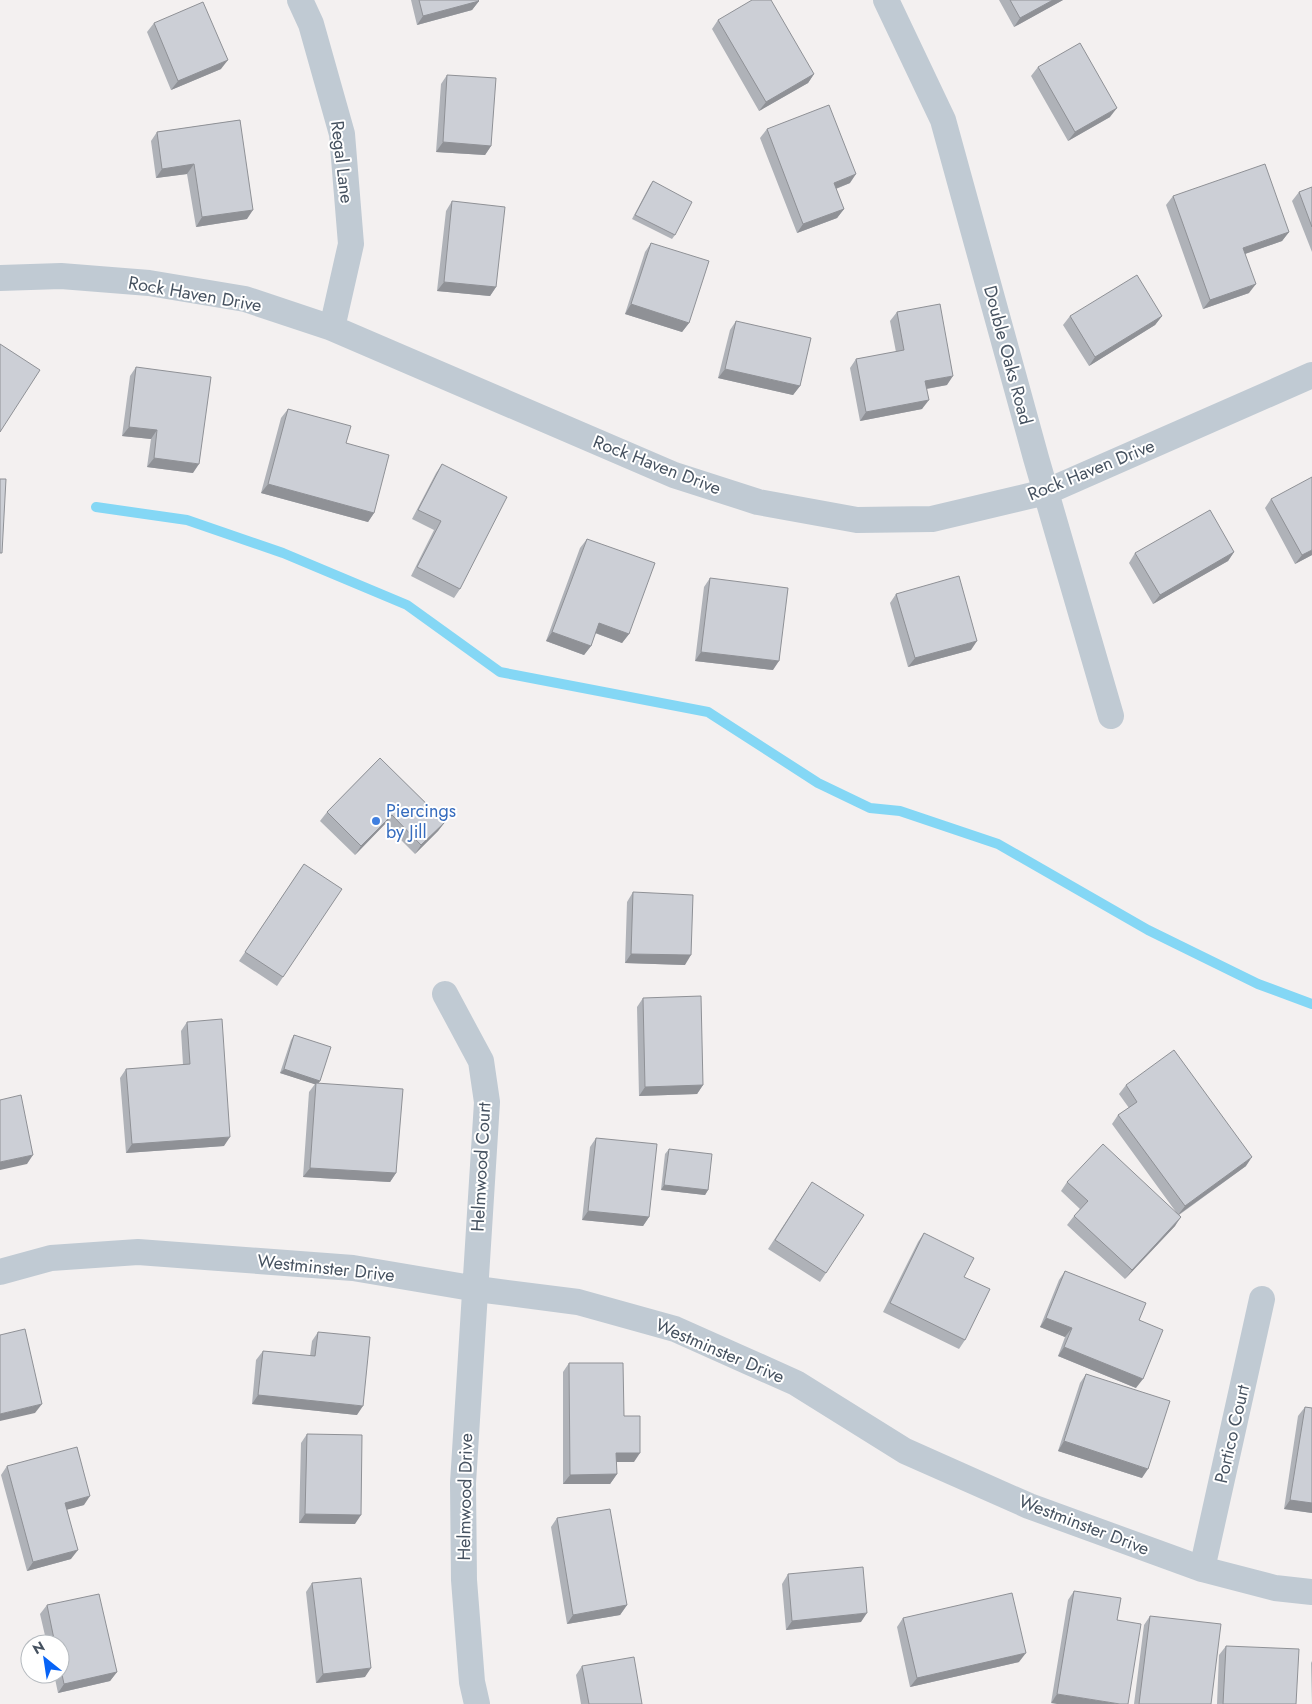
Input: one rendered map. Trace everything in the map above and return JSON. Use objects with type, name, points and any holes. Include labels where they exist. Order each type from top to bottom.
[{"type":"street","name":"Regal Lane","points":[[300,0],[311,24],[342,134],[352,244],[332,328]]},
{"type":"street","name":"Double Oaks Road","points":[[886,0],[942,120],[1111,716]]},
{"type":"street","name":"Rock Haven Drive","points":[[0,278],[61,276],[149,283],[245,299],[332,328],[674,475],[758,502],[857,520],[932,519],[1046,492],[1312,375]]},
{"type":"street","name":"Helmwood Court","points":[[445,994],[481,1061],[487,1102],[478,1234],[477,1289]]},
{"type":"street","name":"Westminster Drive","points":[[0,1272],[51,1258],[138,1252],[352,1268],[477,1289],[578,1302],[675,1329],[796,1383],[905,1451],[1029,1506],[1202,1569],[1275,1588],[1312,1592]]},
{"type":"street","name":"Helmwood Drive","points":[[477,1289],[463,1483],[464,1580],[472,1682],[477,1704]]},
{"type":"street","name":"Portico Court","points":[[1202,1569],[1262,1299]]},
{"type":"building","points":[[419,0],[478,0],[479,1],[423,16]]},
{"type":"building","points":[[752,0],[771,0],[814,74],[766,102],[718,20]]},
{"type":"building","points":[[1010,0],[1053,0],[1020,18]]},
{"type":"building","points":[[203,2],[228,60],[178,81],[154,23]]},
{"type":"building","points":[[1080,43],[1117,108],[1075,132],[1038,67]]},
{"type":"building","points":[[447,75],[496,78],[491,146],[443,142]]},
{"type":"building","points":[[829,105],[856,174],[834,183],[844,209],[803,224],[767,129]]},
{"type":"building","points":[[240,120],[253,210],[202,217],[194,164],[162,169],[157,132]]},
{"type":"building","points":[[1265,164],[1289,232],[1243,248],[1256,284],[1210,300],[1173,196]]},
{"type":"building","points":[[653,181],[692,202],[675,235],[635,215]]},
{"type":"building","points":[[1312,187],[1312,227],[1299,192]]},
{"type":"building","points":[[452,201],[505,207],[496,287],[444,282]]},
{"type":"building","points":[[651,243],[709,261],[689,323],[631,304]]},
{"type":"building","points":[[1137,275],[1162,316],[1095,357],[1070,316]]},
{"type":"building","points":[[940,304],[953,376],[925,381],[929,400],[866,412],[856,359],[904,350],[897,312]]},
{"type":"building","points":[[736,321],[811,338],[800,386],[725,369]]},
{"type":"building","points":[[0,344],[40,370],[0,432]]},
{"type":"building","points":[[136,367],[211,377],[199,464],[154,458],[157,430],[129,427]]},
{"type":"building","points":[[288,409],[351,426],[346,443],[389,455],[374,513],[268,484]]},
{"type":"building","points":[[442,464],[507,497],[460,589],[417,567],[441,521],[418,510]]},
{"type":"building","points":[[1312,477],[1312,550],[1302,555],[1271,499]]},
{"type":"building","points":[[0,479],[6,479],[2,553],[0,553]]},
{"type":"building","points":[[1210,510],[1234,552],[1160,595],[1135,553]]},
{"type":"building","points":[[587,539],[655,563],[629,634],[599,623],[591,646],[552,632]]},
{"type":"building","points":[[959,576],[977,641],[915,658],[896,594]]},
{"type":"building","points":[[710,578],[788,588],[779,661],[701,652]]},
{"type":"building","points":[[380,758],[445,822],[421,845],[392,815],[361,846],[327,812]]},
{"type":"building","points":[[304,864],[342,889],[283,977],[245,952]]},
{"type":"building","points":[[633,892],[693,895],[691,955],[631,954]]},
{"type":"building","points":[[701,996],[703,1085],[645,1087],[643,998]]},
{"type":"building","points":[[222,1019],[230,1137],[132,1144],[126,1069],[190,1064],[187,1022]]},
{"type":"building","points":[[294,1035],[331,1047],[320,1081],[284,1069]]},
{"type":"building","points":[[1174,1050],[1252,1157],[1185,1206],[1118,1115],[1137,1102],[1126,1085]]},
{"type":"building","points":[[316,1083],[403,1089],[396,1173],[310,1168]]},
{"type":"building","points":[[21,1095],[33,1155],[0,1162],[0,1100]]},
{"type":"building","points":[[596,1138],[657,1144],[649,1217],[588,1211]]},
{"type":"building","points":[[1103,1144],[1181,1217],[1132,1270],[1074,1216],[1088,1201],[1067,1182]]},
{"type":"building","points":[[669,1149],[712,1154],[708,1190],[664,1185]]},
{"type":"building","points":[[812,1182],[864,1215],[826,1273],[775,1240]]},
{"type":"building","points":[[924,1233],[974,1258],[964,1277],[990,1289],[965,1340],[890,1303]]},
{"type":"building","points":[[1065,1271],[1146,1303],[1139,1320],[1163,1330],[1143,1379],[1064,1347],[1072,1328],[1046,1318]]},
{"type":"building","points":[[25,1329],[42,1404],[0,1414],[0,1335]]},
{"type":"building","points":[[318,1332],[370,1337],[363,1406],[258,1395],[263,1351],[315,1356]]},
{"type":"building","points":[[569,1363],[623,1363],[624,1416],[640,1416],[640,1453],[616,1453],[617,1474],[570,1475]]},
{"type":"building","points":[[1086,1374],[1170,1401],[1148,1469],[1064,1441]]},
{"type":"building","points":[[1305,1407],[1312,1408],[1312,1503],[1290,1500]]},
{"type":"building","points":[[307,1434],[362,1435],[361,1515],[305,1514]]},
{"type":"building","points":[[77,1447],[90,1496],[65,1503],[78,1550],[33,1562],[7,1466]]},
{"type":"building","points":[[610,1509],[627,1605],[573,1615],[557,1518]]},
{"type":"building","points":[[863,1567],[867,1613],[792,1621],[788,1574]]},
{"type":"building","points":[[361,1578],[371,1668],[323,1674],[312,1583]]},
{"type":"building","points":[[1074,1591],[1121,1598],[1117,1620],[1141,1624],[1128,1704],[1057,1694]]},
{"type":"building","points":[[1012,1593],[1026,1653],[917,1678],[903,1618]]},
{"type":"building","points":[[99,1594],[117,1672],[70,1683],[70,1634],[53,1634],[47,1605]]},
{"type":"building","points":[[1150,1616],[1221,1624],[1211,1704],[1139,1704]]},
{"type":"building","points":[[1226,1646],[1299,1649],[1296,1704],[1223,1704]]},
{"type":"building","points":[[634,1657],[642,1704],[589,1704],[582,1666]]},
{"type":"waterway","points":[[96,507],[187,520],[283,553],[407,605],[500,672],[708,712],[818,783],[870,808],[900,811],[998,844],[1148,930],[1258,984],[1312,1004]]},
{"type":"place","name":"Piercings by Jill","points":[[376,821]]}]
